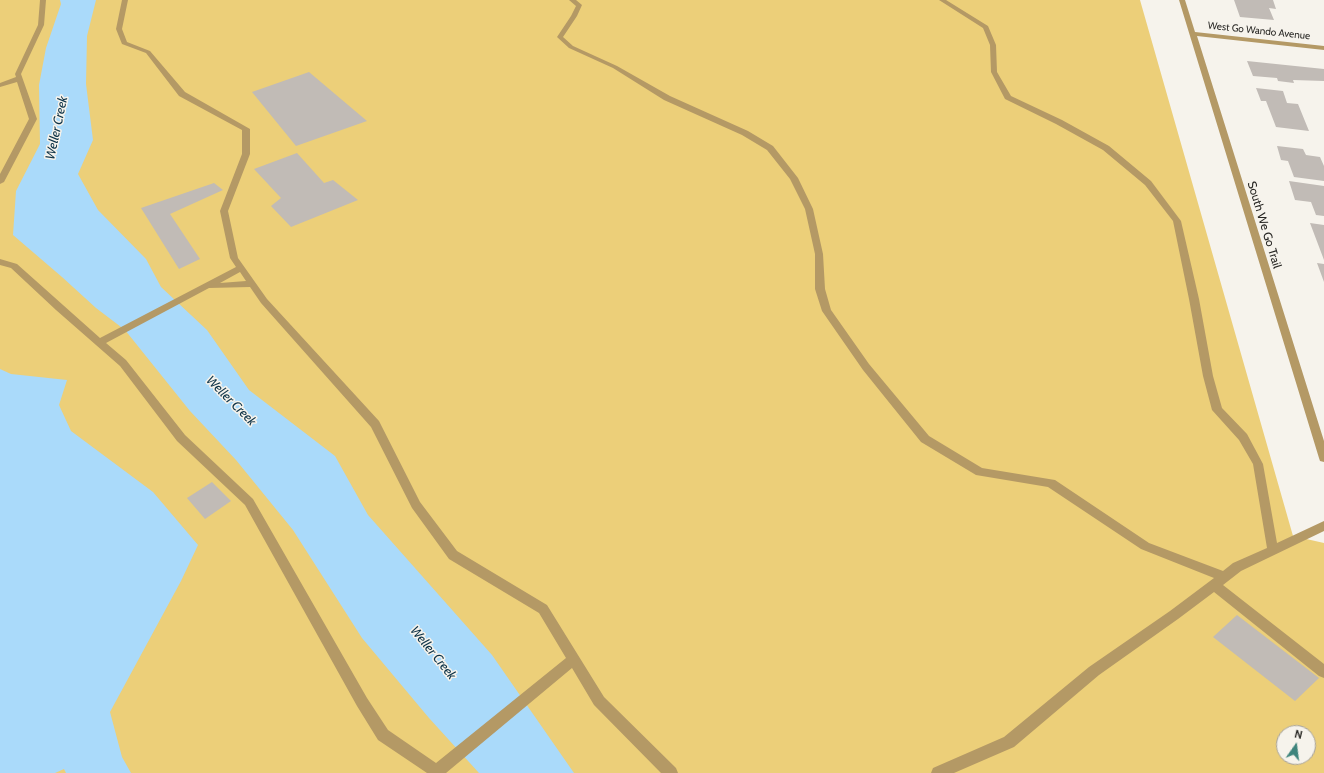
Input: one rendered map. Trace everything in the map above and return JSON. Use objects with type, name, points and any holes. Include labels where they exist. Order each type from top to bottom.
[{"type":"street","points":[[0,182],[32,118],[18,79],[18,74],[41,25],[43,0]]},
{"type":"street","points":[[125,0],[119,29],[124,43],[148,52],[182,94],[246,129],[246,154],[224,211],[234,258],[264,301],[375,424],[416,505],[452,555],[544,609],[599,701],[671,773]]},
{"type":"street","points":[[572,0],[579,4],[574,16],[560,37],[571,47],[615,67],[667,98],[745,133],[770,148],[794,178],[809,209],[819,254],[820,289],[827,311],[866,367],[925,439],[980,472],[1051,483],[1145,546],[1225,577]]},
{"type":"street","points":[[942,0],[986,27],[993,45],[994,72],[1008,97],[1059,122],[1106,148],[1148,183],[1177,221],[1217,410],[1243,437],[1258,464],[1273,550]]},
{"type":"street","name":"South We Go Trail","points":[[1182,0],[1324,458]]},
{"type":"street","name":"West Go Wando Avenue","points":[[1193,34],[1324,48]]},
{"type":"street","points":[[0,85],[18,79]]},
{"type":"street","points":[[0,262],[14,266],[59,308],[124,363],[182,438],[249,502],[362,702],[383,735],[438,772],[450,758],[574,659]]},
{"type":"street","points":[[98,342],[241,268]]},
{"type":"street","points":[[208,286],[252,284]]},
{"type":"street","points":[[938,773],[1009,742],[1094,671],[1174,615],[1237,567],[1324,526]]},
{"type":"street","points":[[1214,585],[1324,672]]},
{"type":"shaded area","points":[[0,0],[1140,0],[1293,536],[1324,543],[1324,773],[0,773]]},
{"type":"water","name":"Weller Creek","points":[[60,0],[96,0],[87,36],[86,84],[93,140],[78,174],[98,210],[146,259],[161,287],[207,330],[249,390],[335,456],[368,515],[492,655],[574,773],[479,773],[429,718],[362,638],[293,530],[236,460],[190,411],[125,330],[96,308],[13,235],[16,191],[40,144],[39,85],[46,48],[61,4]]},
{"type":"water","points":[[0,369],[11,374],[67,380],[59,405],[71,431],[153,492],[198,545],[181,581],[110,712],[122,757],[131,773],[66,773],[64,769],[55,773],[0,773]]},
{"type":"building","points":[[1234,0],[1273,0],[1276,9],[1269,8],[1274,20],[1240,17]]},
{"type":"building","points":[[1247,61],[1324,69],[1324,81],[1293,80],[1294,83],[1278,81],[1277,78],[1253,76]]},
{"type":"building","points":[[309,72],[367,121],[296,146],[252,92]]},
{"type":"building","points":[[1256,88],[1283,91],[1287,103],[1298,104],[1309,131],[1276,127],[1266,101],[1261,101]]},
{"type":"building","points":[[1277,146],[1303,149],[1306,155],[1320,157],[1324,166],[1324,181],[1294,177],[1288,161],[1281,160]]},
{"type":"building","points":[[297,153],[324,183],[333,180],[358,200],[291,227],[271,206],[281,198],[254,169]]},
{"type":"building","points":[[1289,181],[1324,186],[1324,216],[1316,215],[1311,202],[1295,200]]},
{"type":"building","points":[[214,183],[223,190],[170,214],[200,259],[179,269],[141,208]]},
{"type":"building","points":[[1310,223],[1324,225],[1324,260]]},
{"type":"building","points":[[1317,263],[1324,264],[1324,282]]},
{"type":"building","points":[[212,482],[231,501],[205,519],[187,498]]},
{"type":"building","points":[[1237,615],[1319,678],[1295,701],[1213,637]]}]
